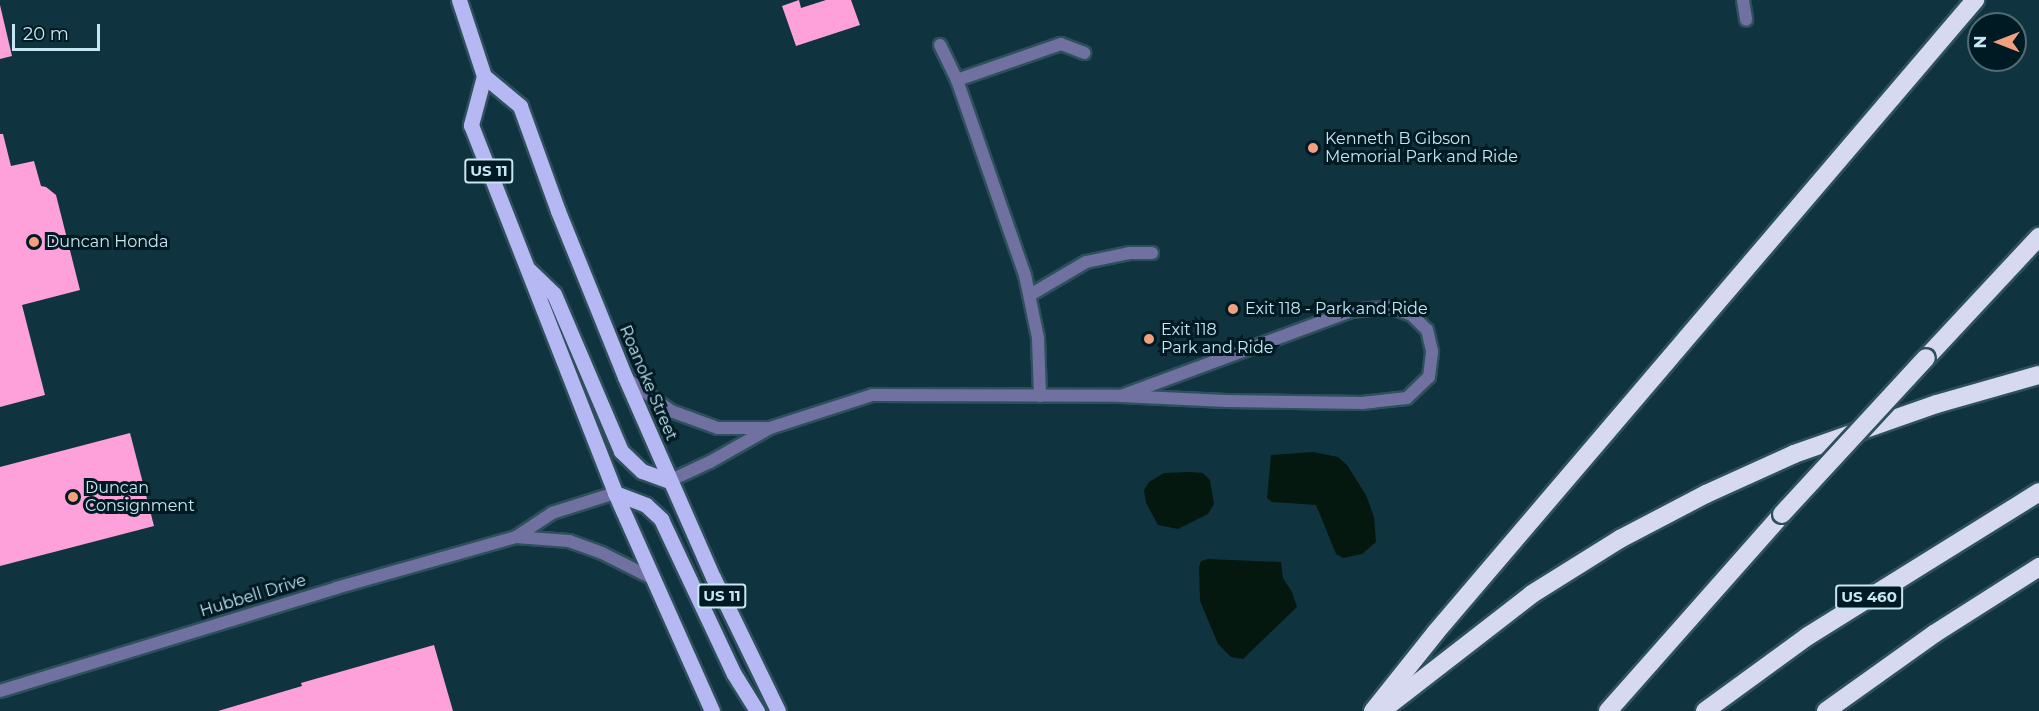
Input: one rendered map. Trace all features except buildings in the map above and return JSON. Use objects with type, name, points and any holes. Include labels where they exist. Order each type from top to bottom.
[{"type":"highway","points":[[1373,711],[1436,632],[1975,0]]},
{"type":"highway","points":[[1608,711],[1782,514],[2039,237]]},
{"type":"highway","points":[[1381,711],[1532,594],[1620,539],[1706,494],[1794,454],[1937,404],[2039,375]]},
{"type":"highway","name":"US 460","points":[[1705,711],[1808,636],[2039,492]]},
{"type":"highway","points":[[1826,711],[1934,634],[2039,567]]},
{"type":"main road","points":[[459,0],[484,76]]},
{"type":"main road","name":"US 11","points":[[484,76],[471,125],[615,493],[712,711]]},
{"type":"main road","name":"Roanoke Street","points":[[484,76],[520,106],[625,377],[669,481],[778,711]]},
{"type":"main road","points":[[524,265],[554,294],[621,451],[642,471],[669,481]]},
{"type":"main road","points":[[615,493],[646,505],[661,519],[734,674],[757,711]]},
{"type":"street","points":[[1743,0],[1746,20]]},
{"type":"street","points":[[957,80],[1061,44],[1084,53]]},
{"type":"street","points":[[940,45],[957,80],[1030,295],[1038,338],[1040,396]]},
{"type":"street","points":[[1030,295],[1086,262],[1129,253],[1152,253]]},
{"type":"street","points":[[669,481],[711,462],[770,428],[872,395],[1121,396],[1227,401],[1362,403],[1407,398],[1430,377],[1432,351],[1427,330],[1412,315],[1390,307],[1351,311],[1121,396]]},
{"type":"street","points":[[625,377],[671,411],[718,428],[770,428]]},
{"type":"street","name":"Hubbell Drive","points":[[0,691],[336,588],[516,537],[552,513],[615,493]]},
{"type":"street","name":"Hubbell Drive","points":[[516,537],[569,541],[602,553],[652,578]]},
{"type":"shaded area","points":[[1313,452],[1338,457],[1347,465],[1366,495],[1374,517],[1376,542],[1362,554],[1343,558],[1336,554],[1316,505],[1272,502],[1267,498],[1271,455]]},
{"type":"shaded area","points":[[1164,473],[1203,473],[1210,480],[1214,504],[1208,514],[1178,529],[1158,525],[1146,503],[1144,490],[1149,482]]},
{"type":"shaded area","points":[[1208,559],[1281,562],[1283,578],[1292,592],[1297,607],[1243,659],[1231,657],[1218,644],[1200,601],[1199,567],[1201,561]]},
{"type":"place","name":"Kenneth B Gibson Memorial Park and Ride","points":[[1313,148]]},
{"type":"place","name":"Duncan Honda","points":[[34,242]]},
{"type":"place","name":"Exit 118 - Park and Ride","points":[[1233,309]]},
{"type":"place","name":"Exit 118 Park and Ride","points":[[1149,339]]},
{"type":"place","name":"Duncan Consignment","points":[[73,497]]}]
